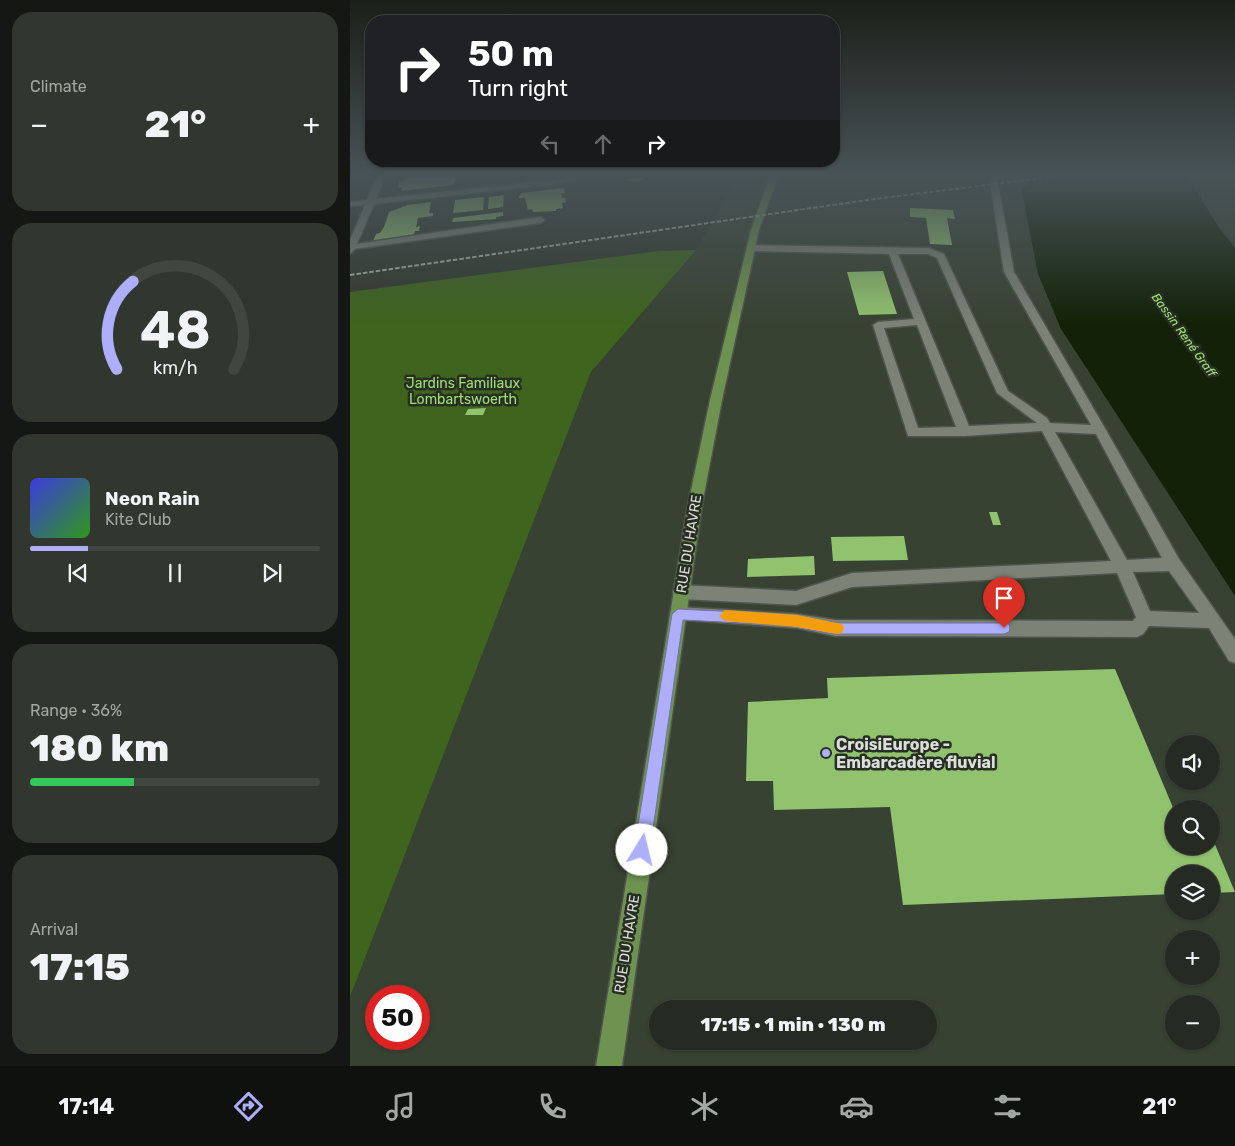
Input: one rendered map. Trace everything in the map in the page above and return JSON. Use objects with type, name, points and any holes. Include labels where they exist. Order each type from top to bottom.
[{"type":"main road","name":"RUE DU HAVRE","points":[[608,1066],[681,592],[716,400],[751,248],[758,226]]},
{"type":"street","points":[[351,249],[361,226]]},
{"type":"street","points":[[351,249],[504,226]]},
{"type":"street","points":[[1002,226],[1009,272],[1100,430],[1173,564],[1214,621],[1235,655]]},
{"type":"street","points":[[751,248],[929,251],[941,256],[1003,393],[1043,421],[1122,566],[1146,618]]},
{"type":"street","points":[[892,251],[965,432]]},
{"type":"street","points":[[920,322],[878,325],[913,433],[1046,427],[1100,430]]},
{"type":"street","points":[[681,592],[796,598],[852,580],[1173,564]]},
{"type":"street","points":[[796,598],[797,621]]},
{"type":"street","points":[[678,614],[797,621],[835,628],[1137,629],[1146,618]]},
{"type":"street","points":[[1146,618],[1214,621]]},
{"type":"shaded area","points":[[710,226],[1235,226],[1235,1066],[350,1066],[350,997],[591,372],[696,250]]},
{"type":"green space","name":"Jardins Familiaux Lombartswoerth","points":[[696,250],[591,372],[350,997],[350,292],[659,251]]},
{"type":"water","name":"Bassin René Graff","points":[[1029,226],[1218,226],[1235,248],[1235,596],[1061,329],[1038,274]]},
{"type":"building","points":[[420,226],[419,231],[415,231],[413,237],[373,241],[376,234],[380,233],[384,227]]},
{"type":"building","points":[[927,226],[948,226],[952,245],[930,244]]},
{"type":"building","points":[[883,271],[897,314],[859,315],[847,272]]},
{"type":"building","points":[[486,408],[483,415],[465,415],[468,409]]},
{"type":"building","points":[[989,512],[997,512],[1001,525],[993,525]]},
{"type":"building","points":[[904,536],[908,560],[833,561],[831,537]]},
{"type":"building","points":[[814,556],[815,575],[747,577],[748,559]]},
{"type":"building","points":[[1115,669],[1170,800],[1165,800],[1165,855],[1219,855],[1235,892],[1220,893],[1220,865],[1165,865],[1165,894],[903,905],[890,807],[774,810],[773,781],[746,781],[748,702],[828,698],[827,678]]},
{"type":"railway","points":[[350,275],[690,226]]},
{"type":"slow traffic","points":[[725,616],[797,621],[837,628]]},
{"type":"place","name":"CroisiEurope - Embarcadère fluvial","points":[[826,753]]},
{"type":"route","points":[[642,850],[678,614],[738,616],[797,621],[835,628],[1004,628]]}]
